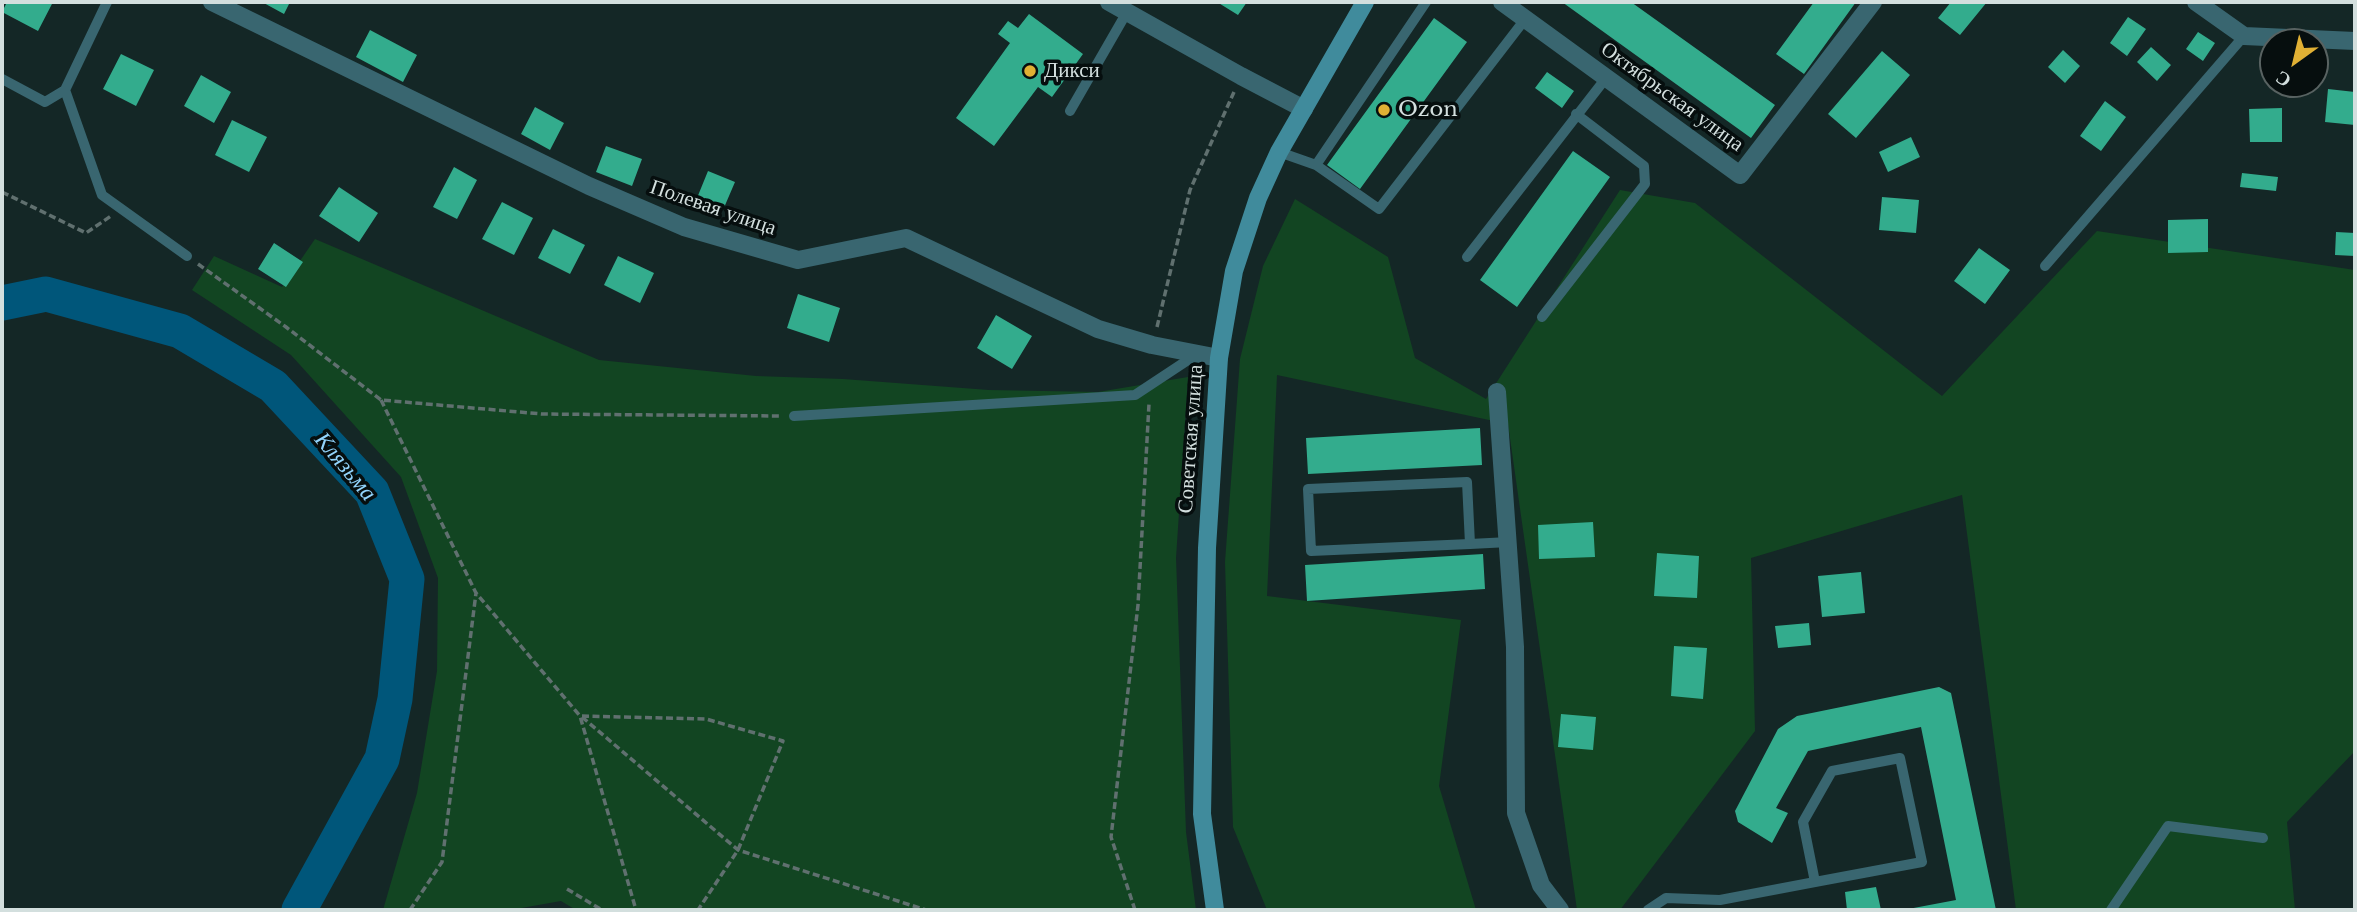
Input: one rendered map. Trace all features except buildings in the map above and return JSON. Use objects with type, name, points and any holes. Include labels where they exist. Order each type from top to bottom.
[{"type":"main road","name":"Советская улица","points":[[1215,910],[1202,814],[1207,548],[1219,358],[1234,271],[1258,198],[1279,152],[1365,2]]},
{"type":"street","name":"Полевая улица","points":[[212,2],[589,186],[684,227],[798,260],[906,238],[1098,329],[1152,345],[1219,358]]},
{"type":"street","points":[[1109,2],[1304,108]]},
{"type":"street","name":"Октябрьская улица","points":[[1502,2],[1740,175],[1873,2]]},
{"type":"street","points":[[2196,2],[2244,36],[2355,41]]},
{"type":"street","points":[[1497,392],[1515,647],[1516,813],[1541,885],[1560,910]]},
{"type":"lane","points":[[2,79],[46,102],[65,90],[107,2]]},
{"type":"lane","points":[[1316,165],[1426,2]]},
{"type":"lane","points":[[1070,111],[1128,12]]},
{"type":"lane","points":[[1279,152],[1316,165],[1379,209],[1526,18]]},
{"type":"lane","points":[[2045,266],[2244,36]]},
{"type":"lane","points":[[1467,257],[1606,78]]},
{"type":"lane","points":[[65,90],[102,195],[187,256]]},
{"type":"lane","points":[[1542,317],[1645,184],[1644,166],[1576,114]]},
{"type":"lane","points":[[794,416],[1135,395],[1197,353]]},
{"type":"lane","points":[[1470,544],[1467,482],[1308,489],[1311,551],[1470,544],[1509,542]]},
{"type":"lane","points":[[1648,910],[1666,898],[1720,900],[1922,862],[1900,758],[1832,771],[1803,822],[1815,882]]},
{"type":"lane","points":[[2111,910],[2168,826],[2263,838]]},
{"type":"path","points":[[1152,345],[1190,190],[1241,76]]},
{"type":"path","points":[[2,192],[86,233],[121,210]]},
{"type":"path","points":[[187,256],[381,400],[476,593],[580,716],[738,850],[926,910]]},
{"type":"path","points":[[1135,910],[1111,837],[1138,605],[1149,399]]},
{"type":"path","points":[[381,400],[542,414],[794,416]]},
{"type":"path","points":[[410,910],[442,862],[476,593]]},
{"type":"path","points":[[580,716],[706,719],[783,741],[738,850],[698,910]]},
{"type":"path","points":[[580,716],[636,910]]},
{"type":"path","points":[[568,889],[602,910]]},
{"type":"green space","points":[[1620,190],[1695,203],[1942,396],[2097,231],[2355,270],[2355,751],[2287,822],[2295,910],[2016,910],[1962,495],[1751,558],[1755,731],[1620,910],[1577,910],[1508,424],[1277,375],[1267,596],[1461,620],[1439,786],[1476,910],[1267,910],[1233,827],[1225,562],[1240,359],[1263,266],[1295,199],[1388,257],[1415,358],[1486,399]]},
{"type":"green space","points":[[315,239],[599,360],[756,376],[843,379],[989,390],[1098,392],[1188,377],[1176,558],[1186,832],[1196,910],[576,910],[561,901],[510,910],[383,910],[417,793],[437,671],[438,578],[401,477],[291,355],[192,290],[214,256],[282,287]]},
{"type":"waterway","name":"Клязьма","points":[[2,303],[46,294],[180,331],[273,386],[372,492],[407,579],[395,699],[382,759],[299,910]]},
{"type":"place","name":"Дикси","points":[[1030,71]]},
{"type":"place","name":"Ozon","points":[[1384,110]]}]
